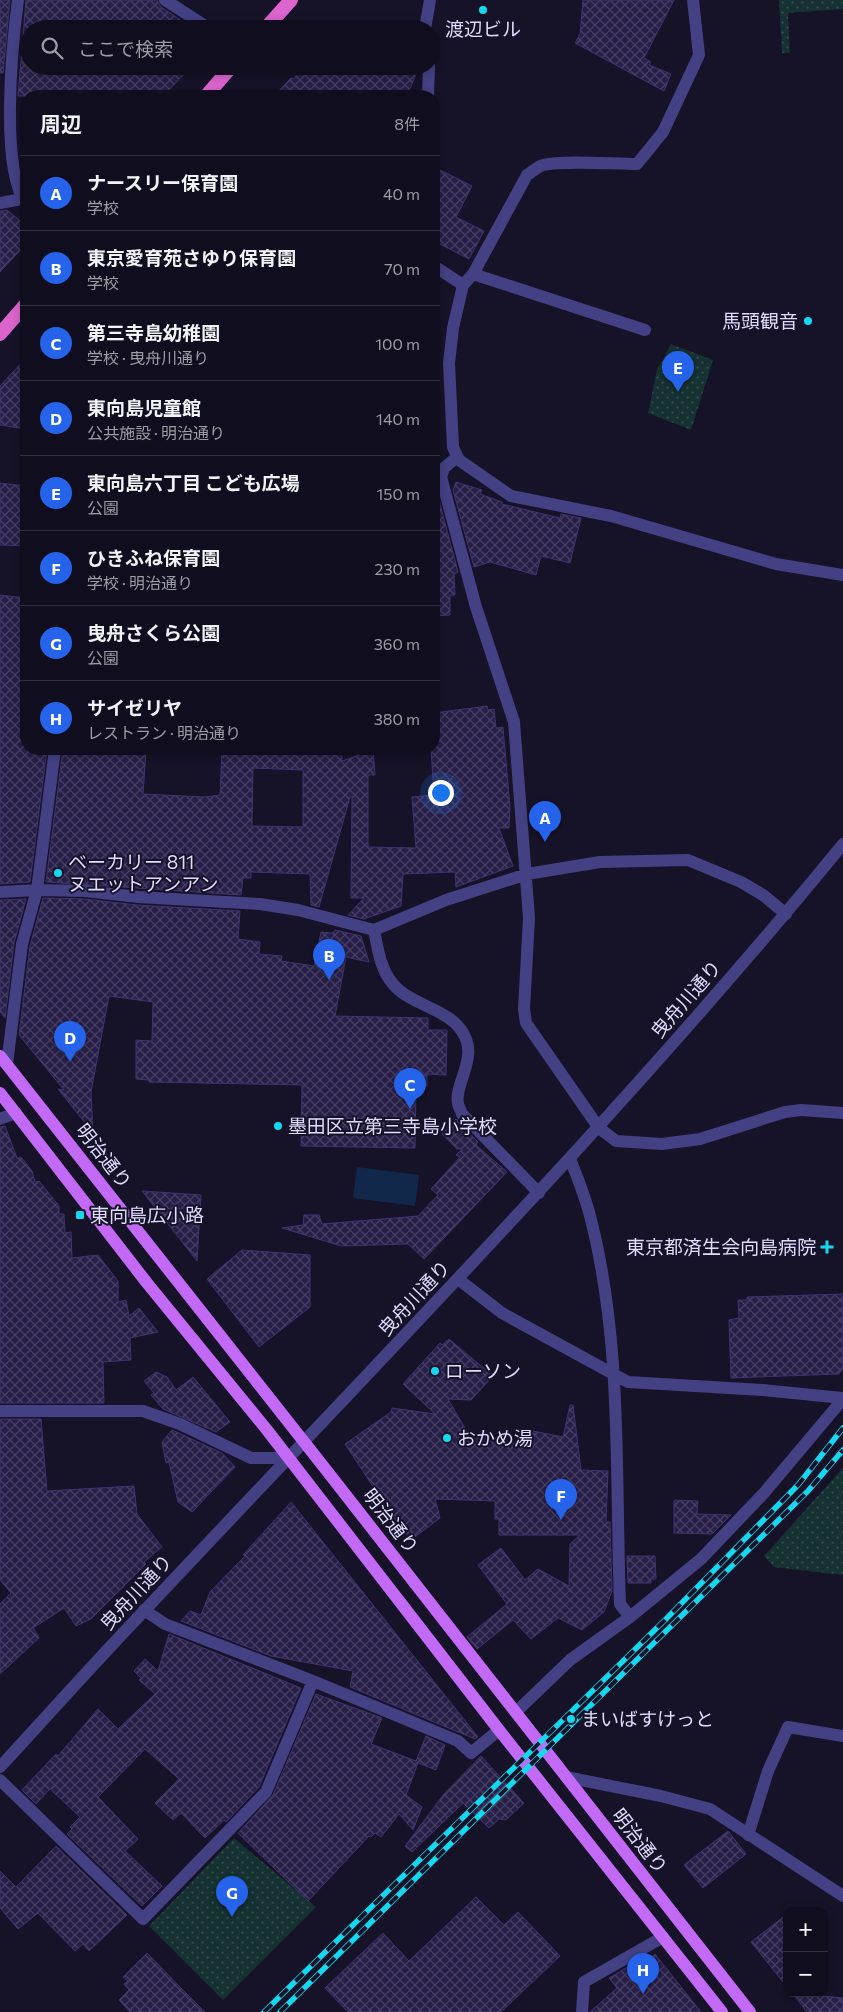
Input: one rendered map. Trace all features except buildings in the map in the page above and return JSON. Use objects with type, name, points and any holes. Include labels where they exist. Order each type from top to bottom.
[{"type":"highway","points":[[273,20],[291,0]]},
{"type":"highway","points":[[211,90],[224,75]]},
{"type":"highway","points":[[0,334],[20,311]]},
{"type":"main road","name":"明治通り","points":[[3,1060],[304,1441],[750,2012]]},
{"type":"main road","points":[[0,1093],[147,1283],[288,1458],[499,1730],[722,2012]]},
{"type":"street","points":[[18,0],[5,100],[6,126],[13,182],[20,194]]},
{"type":"street","points":[[166,0],[196,20]]},
{"type":"street","points":[[427,20],[430,0]]},
{"type":"street","points":[[693,0],[699,55],[663,132],[645,155],[637,164],[559,164],[543,166],[533,170],[527,175],[473,274],[463,285],[453,328],[449,363],[452,447],[457,457],[494,486],[511,496],[611,516],[776,564],[843,575]]},
{"type":"street","points":[[428,90],[429,75]]},
{"type":"street","points":[[0,203],[20,201]]},
{"type":"street","points":[[440,270],[463,285]]},
{"type":"street","points":[[473,274],[645,330]]},
{"type":"street","points":[[457,457],[444,468],[441,478],[476,607],[514,722],[530,918],[524,1009],[526,1023],[599,1128],[616,1141],[662,1144],[700,1139],[785,1112],[801,1110],[843,1113]]},
{"type":"street","points":[[3,1060],[22,944],[37,890],[54,755]]},
{"type":"street","name":"曳舟川通り","points":[[0,1767],[144,1610],[599,1128],[786,914],[843,844]]},
{"type":"street","points":[[0,892],[37,890],[85,891],[138,897],[260,904],[298,910],[374,930],[446,900],[527,874],[600,862],[688,860],[741,882],[763,895],[786,914]]},
{"type":"street","points":[[374,930],[382,968],[394,985],[414,1000],[445,1015],[458,1026],[467,1040],[468,1062],[457,1101],[462,1114],[539,1192]]},
{"type":"street","points":[[0,1119],[16,1113]]},
{"type":"street","points":[[570,1159],[589,1212],[606,1296],[612,1374],[620,1604],[630,1617]]},
{"type":"street","points":[[458,1279],[502,1313],[628,1382],[762,1390],[843,1398]]},
{"type":"street","points":[[516,1712],[570,1660],[630,1617],[701,1559],[764,1493],[843,1398]]},
{"type":"street","points":[[0,1411],[143,1411],[180,1424],[251,1458],[288,1458]]},
{"type":"street","points":[[144,1610],[165,1624],[313,1681],[458,1741],[471,1753],[499,1730]]},
{"type":"street","points":[[0,1780],[143,1919],[266,1792],[313,1681]]},
{"type":"street","points":[[748,1835],[768,1771],[788,1728],[843,1736]]},
{"type":"street","points":[[566,1777],[661,1796],[710,1809],[843,1896]]},
{"type":"street","points":[[582,2012],[584,1982],[663,1937]]},
{"type":"green space","points":[[779,0],[843,0],[843,9],[788,13],[790,53],[782,53]]},
{"type":"green space","points":[[671,344],[713,360],[691,430],[648,413],[657,370]]},
{"type":"green space","points":[[843,1468],[843,1575],[774,1567],[764,1556]]},
{"type":"green space","points":[[234,1838],[316,1907],[223,2000],[149,1926]]},
{"type":"water","points":[[357,1167],[419,1175],[415,1206],[353,1198]]},
{"type":"railway","points":[[264,2012],[665,1620],[798,1485],[843,1428]]},
{"type":"railway","points":[[280,2012],[808,1491],[843,1450]]},
{"type":"place","name":"渡辺ビル","points":[[483,10]]},
{"type":"place","name":"馬頭観音","points":[[808,321]]},
{"type":"place","name":"東向島六丁目 こども広場","points":[[678,392]]},
{"type":"place","name":"ナースリー保育園","points":[[545,842]]},
{"type":"place","name":"ベーカリー 811 ヌエットアンアン","points":[[58,873]]},
{"type":"place","name":"東京愛育苑さゆり保育園","points":[[329,980]]},
{"type":"place","name":"東向島児童館","points":[[70,1062]]},
{"type":"place","name":"第三寺島幼稚園","points":[[410,1109]]},
{"type":"place","name":"墨田区立第三寺島小学校","points":[[278,1126]]},
{"type":"place","name":"東向島広小路","points":[[80,1215]]},
{"type":"place","name":"東京都済生会向島病院","points":[[827,1247]]},
{"type":"place","name":"ローソン","points":[[435,1371]]},
{"type":"place","name":"おかめ湯","points":[[447,1438]]},
{"type":"place","name":"ひきふね保育園","points":[[561,1520]]},
{"type":"place","name":"まいばすけっと","points":[[571,1719]]},
{"type":"place","name":"曳舟さくら公園","points":[[232,1917]]},
{"type":"place","name":"サイゼリヤ","points":[[643,1994]]}]
